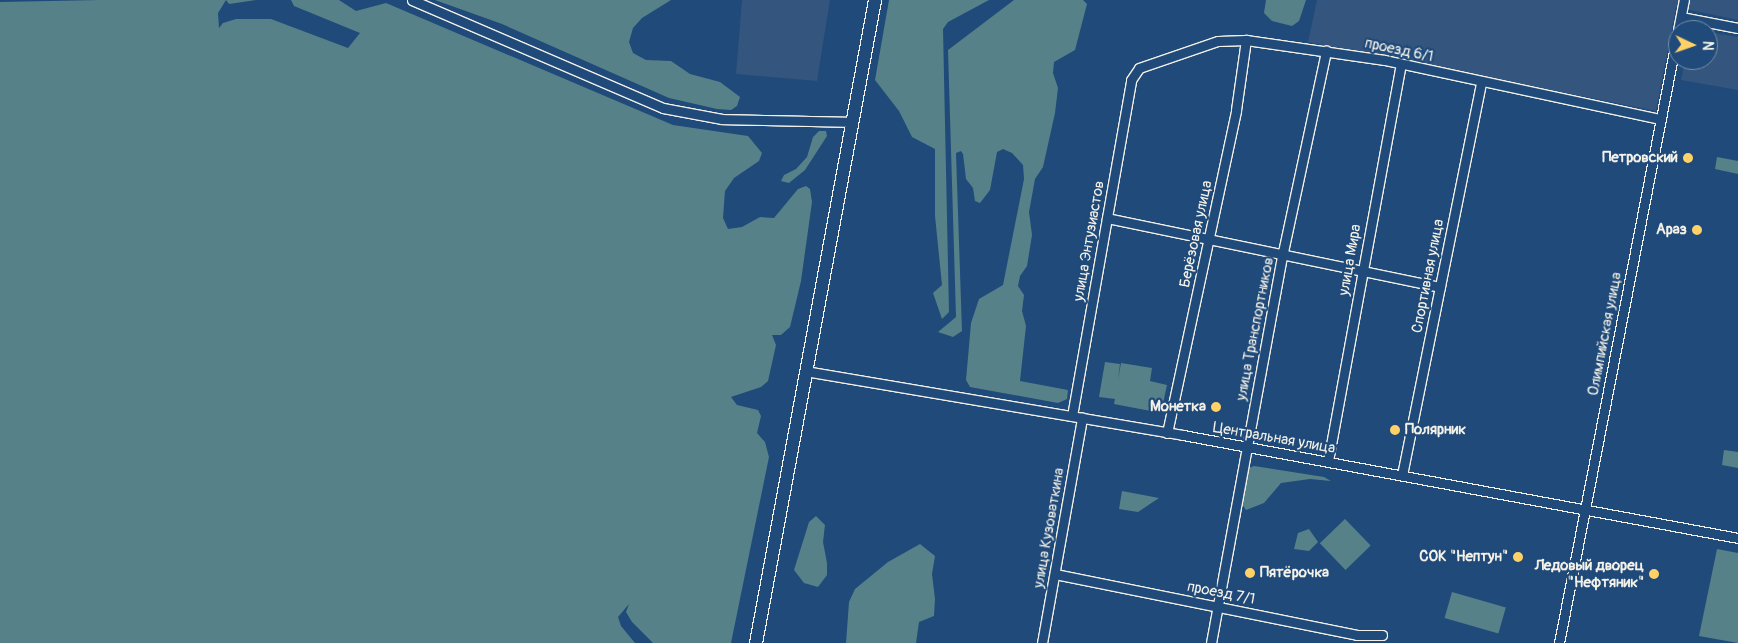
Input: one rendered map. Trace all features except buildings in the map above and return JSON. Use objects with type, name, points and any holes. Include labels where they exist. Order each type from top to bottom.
[{"type":"highway","points":[[756,643],[875,0]]},
{"type":"street","points":[[412,0],[663,108],[722,119],[852,122]]},
{"type":"street","name":"Олимпийская улица","points":[[1680,20],[1684,0]]},
{"type":"street","points":[[1681,17],[1738,28]]},
{"type":"street","name":"проезд 6/1","points":[[1135,71],[1218,41],[1246,40],[1401,64],[1660,118]]},
{"type":"street","name":"Берёзовая улица","points":[[1167,433],[1236,110],[1246,40]]},
{"type":"street","name":"улица Транспортников","points":[[1211,643],[1283,252],[1326,51]]},
{"type":"street","name":"улица Мира","points":[[1328,462],[1362,268],[1401,64]]},
{"type":"street","name":"Олимпийская улица","points":[[1559,643],[1670,70]]},
{"type":"street","name":"улица Энтузиастов","points":[[1072,416],[1135,71]]},
{"type":"street","name":"Спортивная улица","points":[[1402,475],[1481,82]]},
{"type":"street","points":[[1107,218],[1362,268],[1440,287]]},
{"type":"street","name":"Центральная улица","points":[[805,371],[1247,447],[1738,538]]},
{"type":"street","name":"улица Кузоваткина","points":[[1042,643],[1082,418]]},
{"type":"street","name":"проезд 7/1","points":[[1055,574],[1357,635],[1382,635]]},
{"type":"shaded area","points":[[742,0],[830,0],[817,81],[736,74]]},
{"type":"shaded area","points":[[1317,0],[1738,0],[1738,20],[1676,7],[1674,20],[1668,20],[1668,49],[1656,111],[1308,42]]},
{"type":"shaded area","points":[[1718,34],[1738,37],[1738,90],[1681,80],[1683,70],[1718,70]]},
{"type":"green space","points":[[226,0],[218,13],[219,28],[223,23],[236,19],[271,19],[348,48],[360,33],[294,6],[291,0],[339,0],[356,11],[386,3],[673,125],[748,136],[762,153],[759,161],[734,178],[725,191],[723,218],[728,229],[742,227],[760,217],[774,218],[798,189],[806,186],[810,189],[812,202],[801,281],[790,327],[781,335],[772,335],[776,345],[768,381],[761,387],[731,397],[737,405],[758,410],[761,416],[757,433],[765,442],[769,457],[731,643],[653,643],[632,622],[626,612],[629,604],[618,617],[621,626],[635,643],[0,643],[0,2]]},
{"type":"green space","points":[[226,0],[256,0],[229,4]]},
{"type":"green space","points":[[435,0],[671,0],[642,18],[633,28],[629,42],[633,53],[646,60],[671,61],[690,74],[720,82],[740,97],[737,106],[731,110],[717,109],[669,98],[502,24]]},
{"type":"green space","points":[[889,0],[989,0],[948,22],[943,29],[949,312],[942,319],[933,293],[942,285],[935,216],[935,149],[912,137],[899,111],[875,80]]},
{"type":"green space","points":[[1014,0],[1083,0],[1087,4],[1075,50],[1054,62],[1053,73],[1058,88],[1055,113],[1043,167],[1035,179],[1029,212],[1032,235],[1027,266],[1020,276],[1018,286],[1024,295],[1022,311],[1026,326],[1020,381],[1068,390],[1067,399],[1058,403],[970,387],[966,380],[971,323],[979,299],[1003,285],[1024,179],[1023,165],[1012,153],[1003,149],[997,152],[990,190],[980,203],[975,201],[973,188],[966,179],[963,154],[961,151],[956,153],[962,331],[953,337],[938,332],[956,317],[948,50]]},
{"type":"green space","points":[[1266,0],[1306,0],[1299,21],[1292,26],[1272,21],[1264,13]]},
{"type":"green space","points":[[819,131],[826,131],[827,136],[805,170],[789,183],[781,181],[784,175],[796,169],[807,157],[813,137]]},
{"type":"green space","points":[[1717,157],[1738,161],[1738,174],[1715,169]]},
{"type":"green space","points":[[1105,362],[1120,364],[1118,380],[1121,363],[1152,368],[1150,381],[1167,385],[1161,413],[1114,404],[1115,399],[1099,397]]},
{"type":"green space","points":[[1724,450],[1738,452],[1738,468],[1722,465]]},
{"type":"green space","points":[[1254,466],[1324,477],[1331,481],[1310,479],[1281,483],[1264,503],[1246,510],[1242,504],[1249,468]]},
{"type":"green space","points":[[1122,491],[1159,498],[1138,512],[1119,509]]},
{"type":"green space","points":[[816,516],[825,525],[823,542],[827,563],[827,575],[818,587],[804,583],[794,570],[809,522]]},
{"type":"green space","points":[[1345,519],[1371,546],[1346,570],[1320,543]]},
{"type":"green space","points":[[1309,529],[1318,542],[1309,551],[1294,549],[1298,533]]},
{"type":"green space","points":[[920,544],[935,556],[932,574],[935,599],[934,616],[919,622],[916,643],[846,643],[849,602],[855,589],[888,562]]},
{"type":"green space","points":[[1717,549],[1738,553],[1738,643],[1699,636]]},
{"type":"green space","points":[[1452,592],[1506,607],[1498,633],[1445,618]]},
{"type":"place","name":"Петровский","points":[[1688,158]]},
{"type":"place","name":"Араз","points":[[1697,230]]},
{"type":"place","name":"Монетка","points":[[1216,407]]},
{"type":"place","name":"Полярник","points":[[1395,430]]},
{"type":"place","name":"СОК \"Нептун\"","points":[[1518,557]]},
{"type":"place","name":"Пятёрочка","points":[[1250,573]]},
{"type":"place","name":"Ледовый дворец \"Нефтяник\"","points":[[1654,574]]}]
